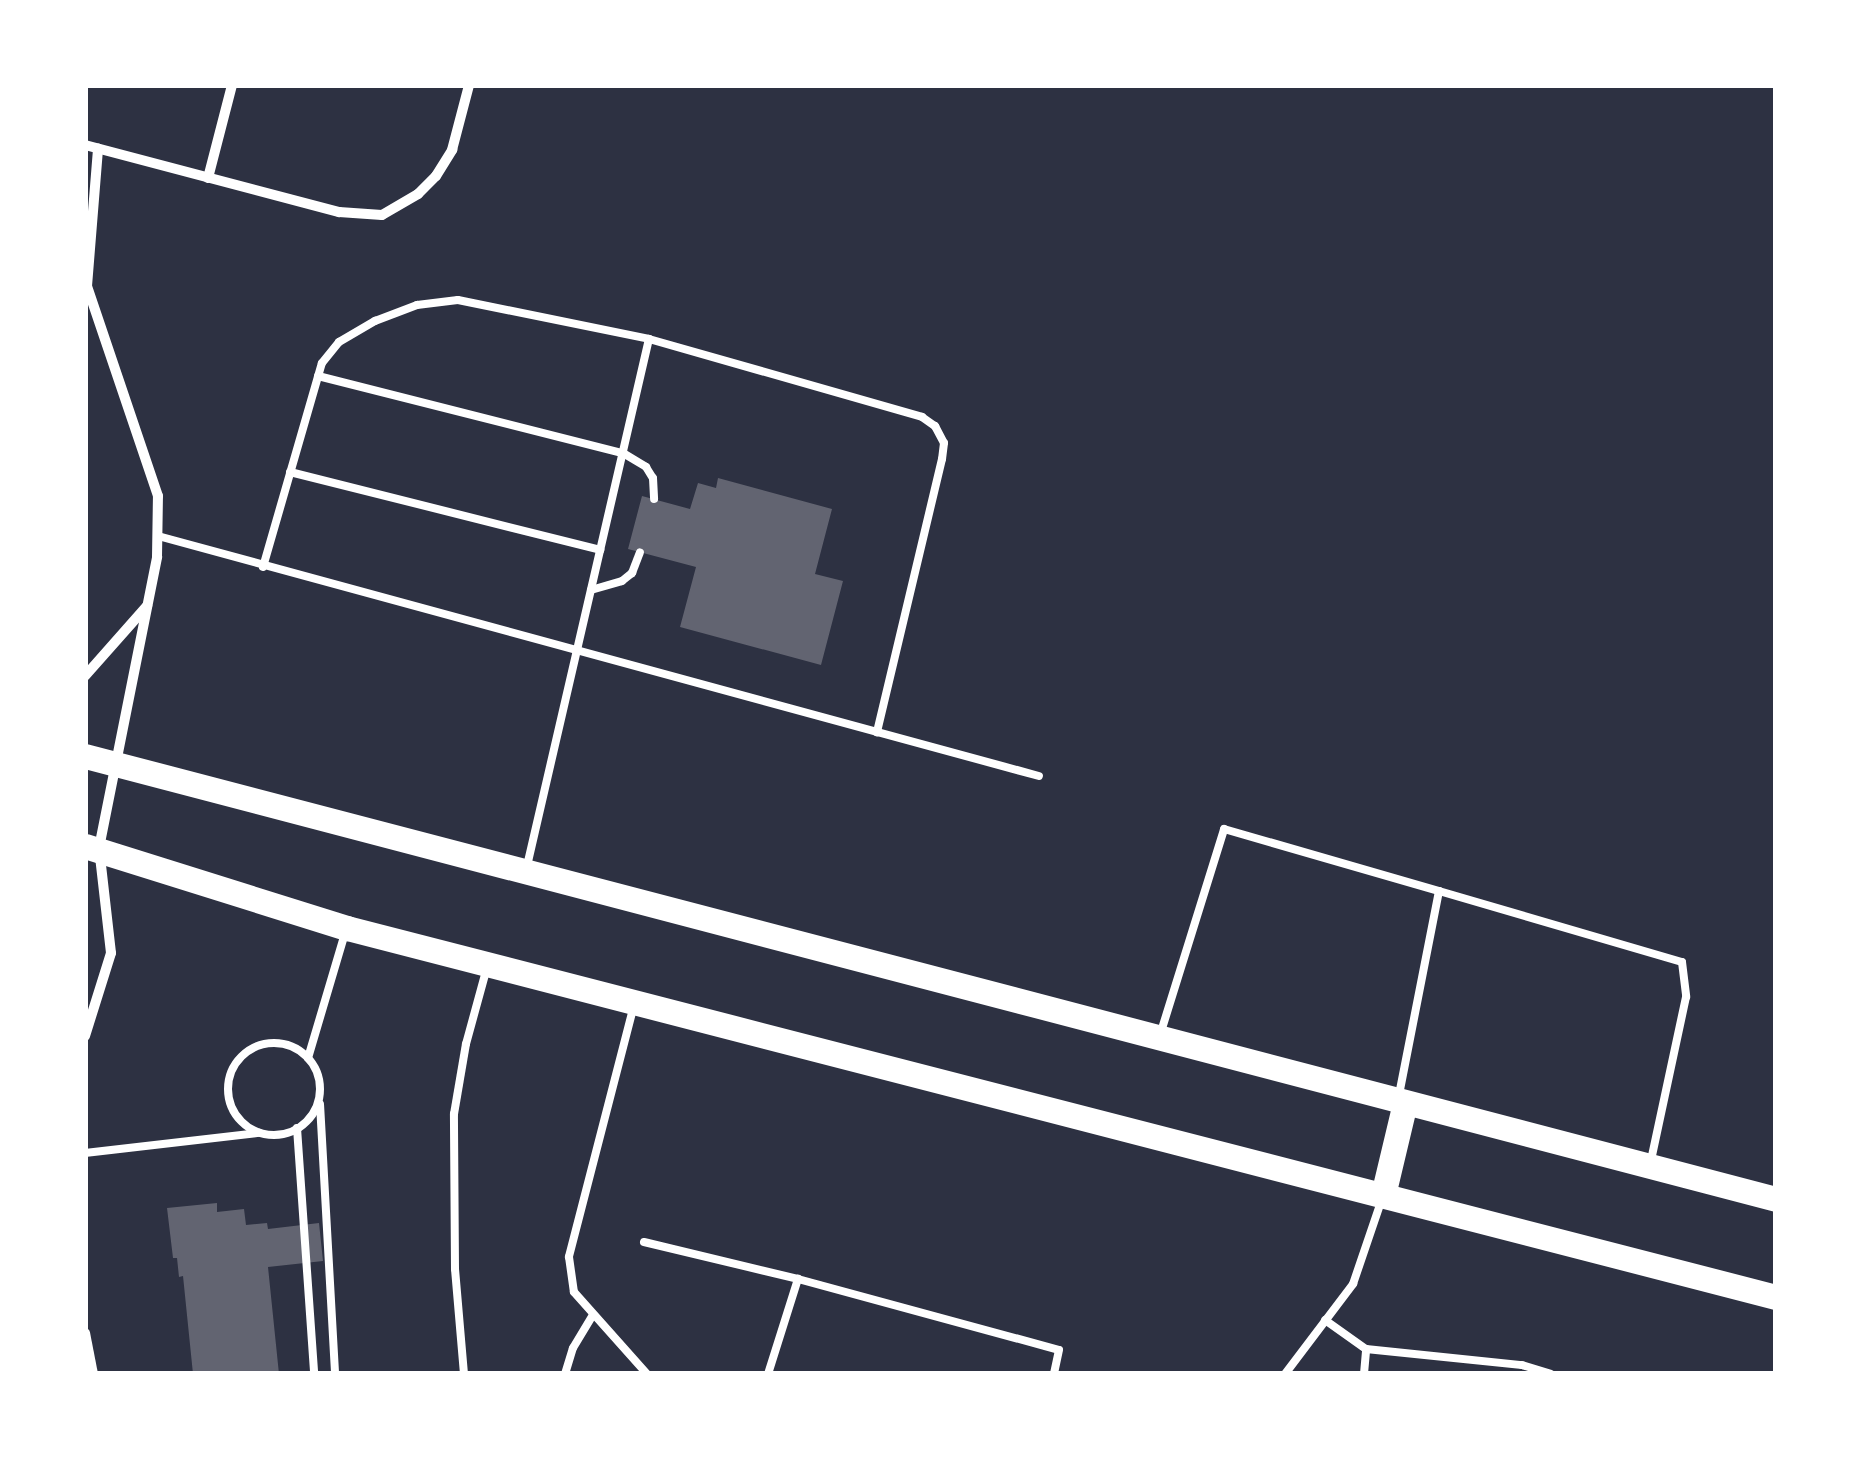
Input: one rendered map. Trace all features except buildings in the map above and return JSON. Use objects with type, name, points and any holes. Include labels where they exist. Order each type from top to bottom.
[{"type":"highway","points":[[85,756],[525,875],[1776,1199]]},
{"type":"highway","points":[[90,854],[347,928],[1776,1297]]},
{"type":"highway","points":[[1383,1195],[1401,1102]]},
{"type":"street","points":[[208,178],[232,85]]},
{"type":"street","points":[[85,145],[339,212],[382,215],[418,194],[452,150],[469,85]]},
{"type":"street","points":[[85,1036],[111,953],[90,854],[114,763],[158,536],[158,496],[87,286],[98,148]]},
{"type":"street","points":[[85,676],[147,605]]},
{"type":"street","points":[[85,1334],[93,1374]]},
{"type":"lane","points":[[262,567],[318,376],[339,342],[374,321],[431,303],[458,300],[650,339],[922,416],[935,426],[944,442],[942,459],[877,732]]},
{"type":"lane","points":[[525,875],[650,339]]},
{"type":"lane","points":[[318,376],[623,452],[646,466],[654,478],[654,500]]},
{"type":"lane","points":[[290,472],[600,550]]},
{"type":"lane","points":[[158,536],[1040,776]]},
{"type":"lane","points":[[591,590],[622,581],[632,573],[640,552]]},
{"type":"lane","points":[[1158,1039],[1224,829],[1682,962],[1686,997],[1649,1166]]},
{"type":"lane","points":[[1401,1102],[1439,890]]},
{"type":"lane","points":[[308,1058],[347,928]]},
{"type":"lane","points":[[464,1374],[455,1270],[454,1114],[466,1044],[488,962]]},
{"type":"lane","points":[[635,1000],[568,1257],[574,1292],[647,1374]]},
{"type":"lane","points":[[259,1133],[235,1113],[229,1098],[234,1067],[242,1056],[268,1044],[296,1049],[316,1070],[320,1094],[335,1374]]},
{"type":"lane","points":[[85,1153],[259,1133],[275,1135],[297,1128],[315,1111],[320,1094]]},
{"type":"lane","points":[[297,1128],[314,1374]]},
{"type":"lane","points":[[1285,1374],[1353,1284],[1383,1195]]},
{"type":"lane","points":[[644,1242],[1059,1350],[1054,1374]]},
{"type":"lane","points":[[768,1374],[798,1279]]},
{"type":"lane","points":[[565,1374],[593,1314]]},
{"type":"lane","points":[[1326,1320],[1366,1349],[1522,1365],[1551,1374]]},
{"type":"lane","points":[[1364,1374],[1366,1349]]}]
